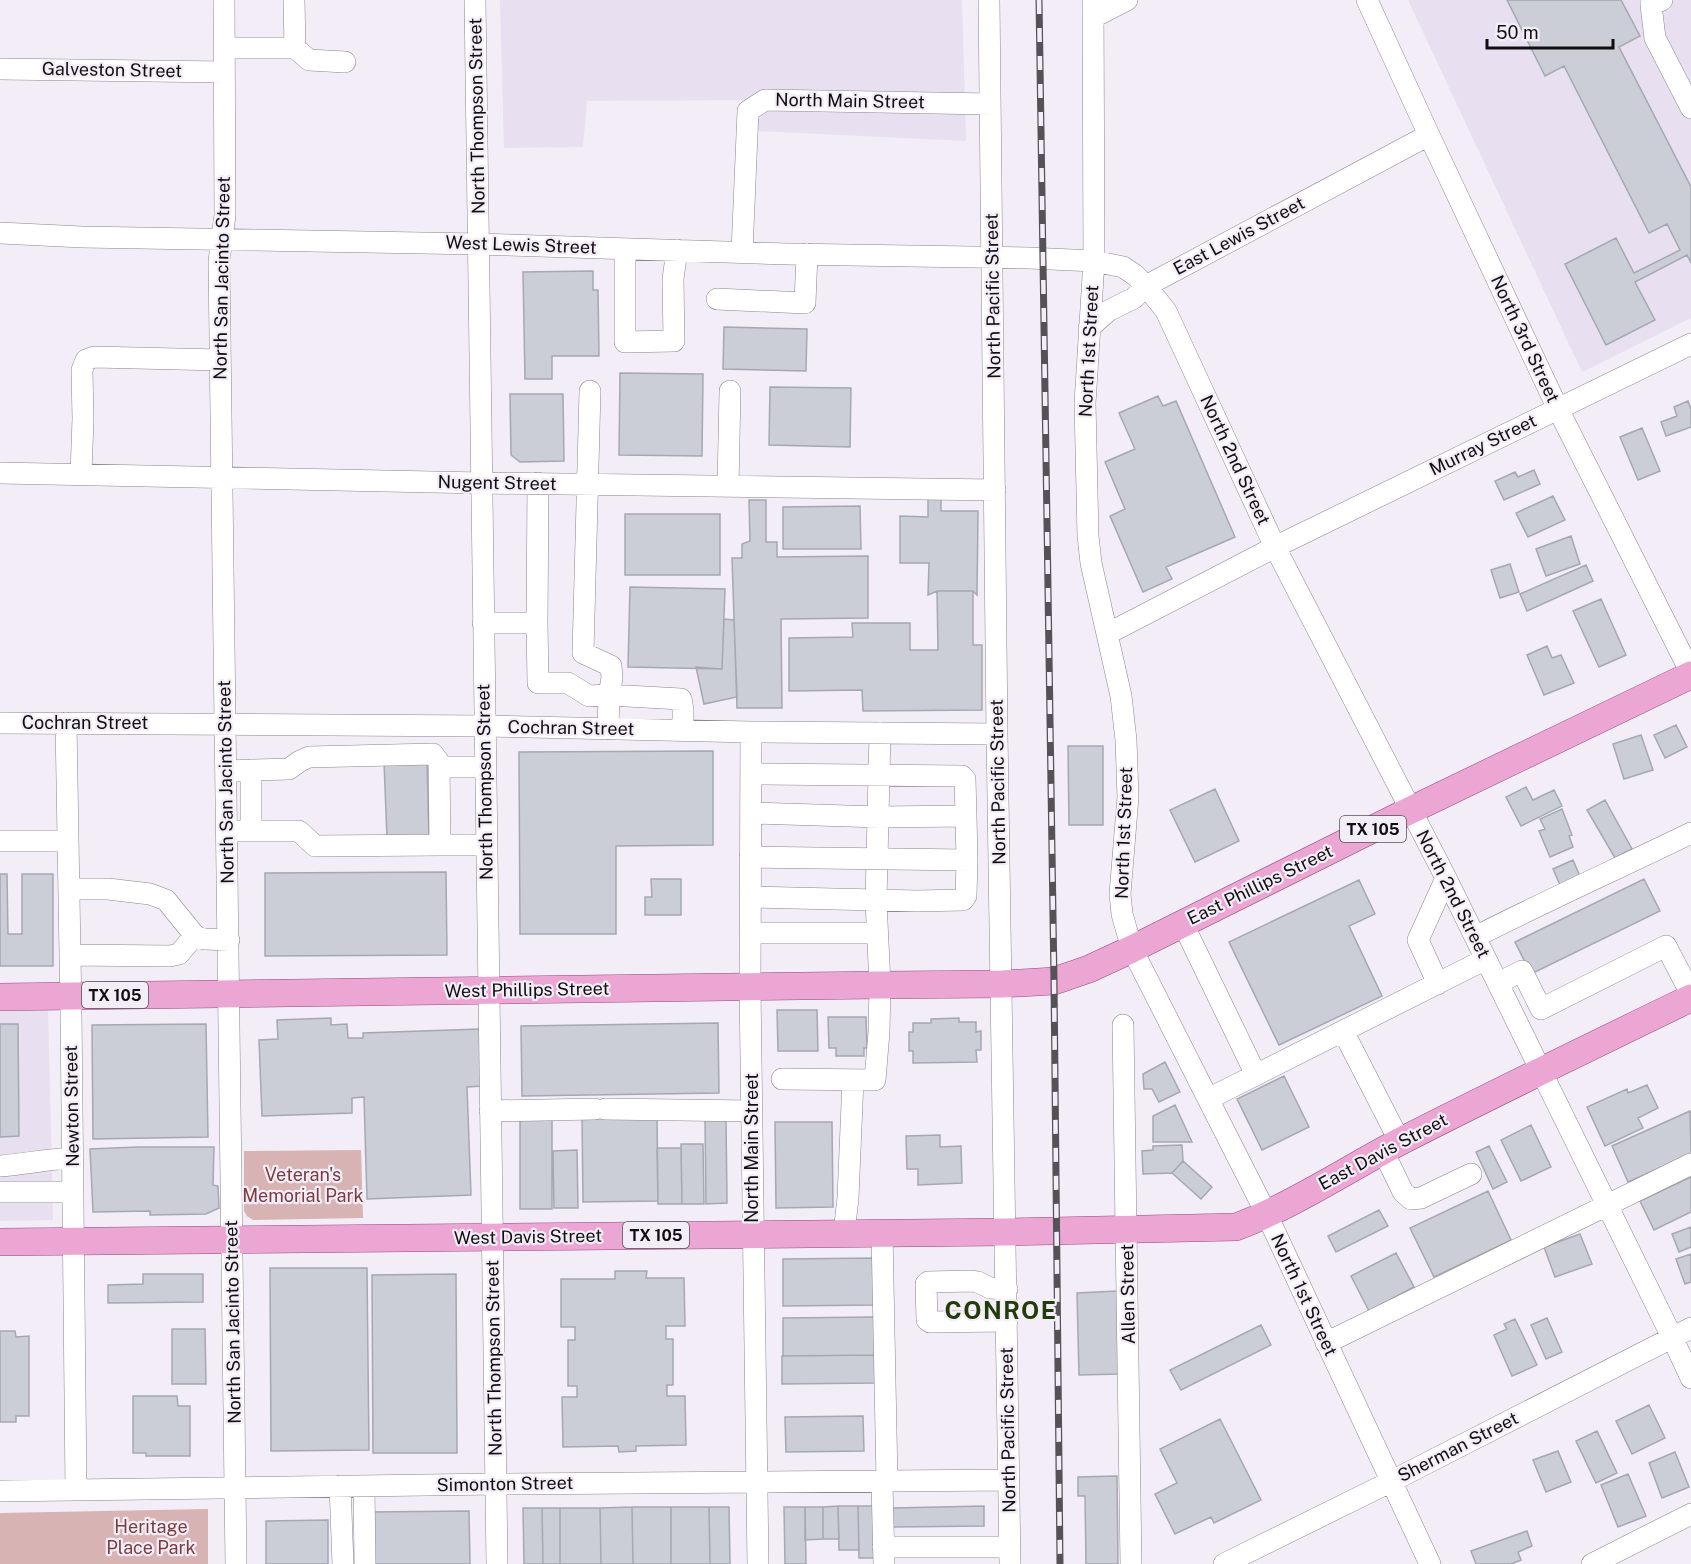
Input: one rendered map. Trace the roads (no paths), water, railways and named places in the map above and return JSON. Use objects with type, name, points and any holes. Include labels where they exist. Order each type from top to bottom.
[{"type":"main road","name":"East Phillips Street","points":[[1054,981],[1089,969],[1132,949],[1691,674]]},
{"type":"main road","name":"West Phillips Street","points":[[0,997],[880,986],[1054,981]]},
{"type":"main road","name":"East Davis Street","points":[[1056,1231],[1236,1227],[1267,1215],[1391,1147],[1691,996]]},
{"type":"main road","name":"West Davis Street","points":[[0,1242],[1056,1231]]},
{"type":"street","name":"North San Jacinto Street","points":[[224,0],[225,215],[219,261],[236,1564]]},
{"type":"street","points":[[294,0],[295,48]]},
{"type":"street","name":"North Thompson Street","points":[[475,0],[497,1564]]},
{"type":"street","name":"North Pacific Street","points":[[989,0],[997,734],[1010,1555]]},
{"type":"street","points":[[1093,8],[1127,0]]},
{"type":"street","name":"North 3rd Street","points":[[1367,0],[1557,408],[1691,674]]},
{"type":"street","points":[[1662,0],[1651,5],[1655,38],[1691,108]]},
{"type":"street","name":"North 1st Street","points":[[1093,8],[1094,261],[1085,403],[1088,536],[1091,563],[1120,696],[1126,740],[1128,797],[1120,894],[1122,914],[1132,949],[1267,1215],[1430,1564]]},
{"type":"street","points":[[224,48],[295,48],[309,60],[345,62]]},
{"type":"street","name":"Galveston Street","points":[[0,69],[224,72]]},
{"type":"street","name":"North Main Street","points":[[742,252],[747,111],[765,100],[990,104]]},
{"type":"street","name":"East Lewis Street","points":[[1089,328],[1108,311],[1134,298],[1146,286],[1429,135]]},
{"type":"street","name":"West Lewis Street","points":[[0,234],[1094,261]]},
{"type":"street","points":[[625,249],[625,342],[674,341],[673,279],[677,250]]},
{"type":"street","points":[[717,299],[806,303],[807,254]]},
{"type":"street","points":[[1094,261],[1123,267],[1146,286]]},
{"type":"street","name":"North 2nd Street","points":[[1146,286],[1166,310],[1275,548],[1446,878],[1608,1205],[1682,1332],[1691,1378]]},
{"type":"street","name":"Murray Street","points":[[1107,634],[1275,548],[1691,344]]},
{"type":"street","points":[[81,474],[82,370],[86,360],[94,357],[220,360]]},
{"type":"street","points":[[590,391],[583,653],[611,666],[608,729]]},
{"type":"street","points":[[728,486],[730,391]]},
{"type":"street","name":"Nugent Street","points":[[0,473],[995,490]]},
{"type":"street","points":[[538,483],[538,683],[568,684],[589,696],[681,699],[683,730]]},
{"type":"street","points":[[483,622],[537,623]]},
{"type":"street","name":"Cochran Street","points":[[0,723],[225,723],[997,734]]},
{"type":"street","name":"Newton Street","points":[[66,723],[76,1490]]},
{"type":"street","points":[[384,756],[387,725]]},
{"type":"street","name":"North Main Street","points":[[751,732],[752,1234],[758,1564]]},
{"type":"street","points":[[782,1079],[875,1080],[880,986],[876,901],[880,733]]},
{"type":"street","points":[[226,771],[289,769],[309,757],[432,754],[439,762],[440,845]]},
{"type":"street","points":[[439,767],[485,767]]},
{"type":"street","points":[[251,770],[252,831]]},
{"type":"street","points":[[750,897],[876,901],[963,900],[966,896],[967,855],[965,779],[962,776],[751,774]]},
{"type":"street","points":[[750,813],[879,817],[966,816]]},
{"type":"street","points":[[227,831],[299,831],[315,846],[486,845]]},
{"type":"street","points":[[1475,937],[1529,909],[1577,889],[1691,833]]},
{"type":"street","points":[[0,841],[68,841]]},
{"type":"street","points":[[750,857],[877,859],[967,855],[999,850]]},
{"type":"street","points":[[1438,984],[1418,940],[1446,878]]},
{"type":"street","points":[[69,889],[108,889],[150,894],[166,900],[195,935],[205,939],[228,939]]},
{"type":"street","points":[[1183,924],[1256,1075]]},
{"type":"street","points":[[750,933],[878,933]]},
{"type":"street","points":[[70,955],[170,956],[179,954],[195,935]]},
{"type":"street","points":[[1498,983],[1521,971],[1541,1009],[1666,946],[1691,996]]},
{"type":"street","points":[[1208,1099],[1486,959]]},
{"type":"street","name":"Allen Street","points":[[1123,1025],[1131,1564]]},
{"type":"street","points":[[1343,1031],[1391,1147],[1403,1192],[1411,1199],[1421,1198],[1471,1174]]},
{"type":"street","points":[[844,1233],[848,1198],[853,1080]]},
{"type":"street","points":[[490,1111],[600,1109],[751,1111]]},
{"type":"street","points":[[0,1166],[73,1158]]},
{"type":"street","points":[[1326,1343],[1691,1164]]},
{"type":"street","points":[[0,1192],[73,1192]]},
{"type":"street","points":[[882,1233],[885,1481],[883,1556],[1010,1555]]},
{"type":"street","points":[[1006,1289],[990,1288],[972,1281],[928,1282],[926,1284],[927,1320],[930,1322],[1007,1321]]},
{"type":"street","name":"Sherman Street","points":[[1224,1564],[1390,1482],[1682,1332]]},
{"type":"street","name":"Simonton Street","points":[[0,1491],[1009,1480]]},
{"type":"street","points":[[340,1486],[343,1564]]},
{"type":"street","points":[[364,1486],[365,1564]]},
{"type":"street","points":[[1592,1564],[1691,1514]]},
{"type":"railway","points":[[1039,0],[1054,981],[1060,1564]]},
{"type":"district","name":"CONROE","points":[[1001,1311]]},
{"type":"park label","name":"Veteran's Memorial Park","points":[[303,1185]]},
{"type":"park label","name":"Heritage Place Park","points":[[151,1537]]}]
